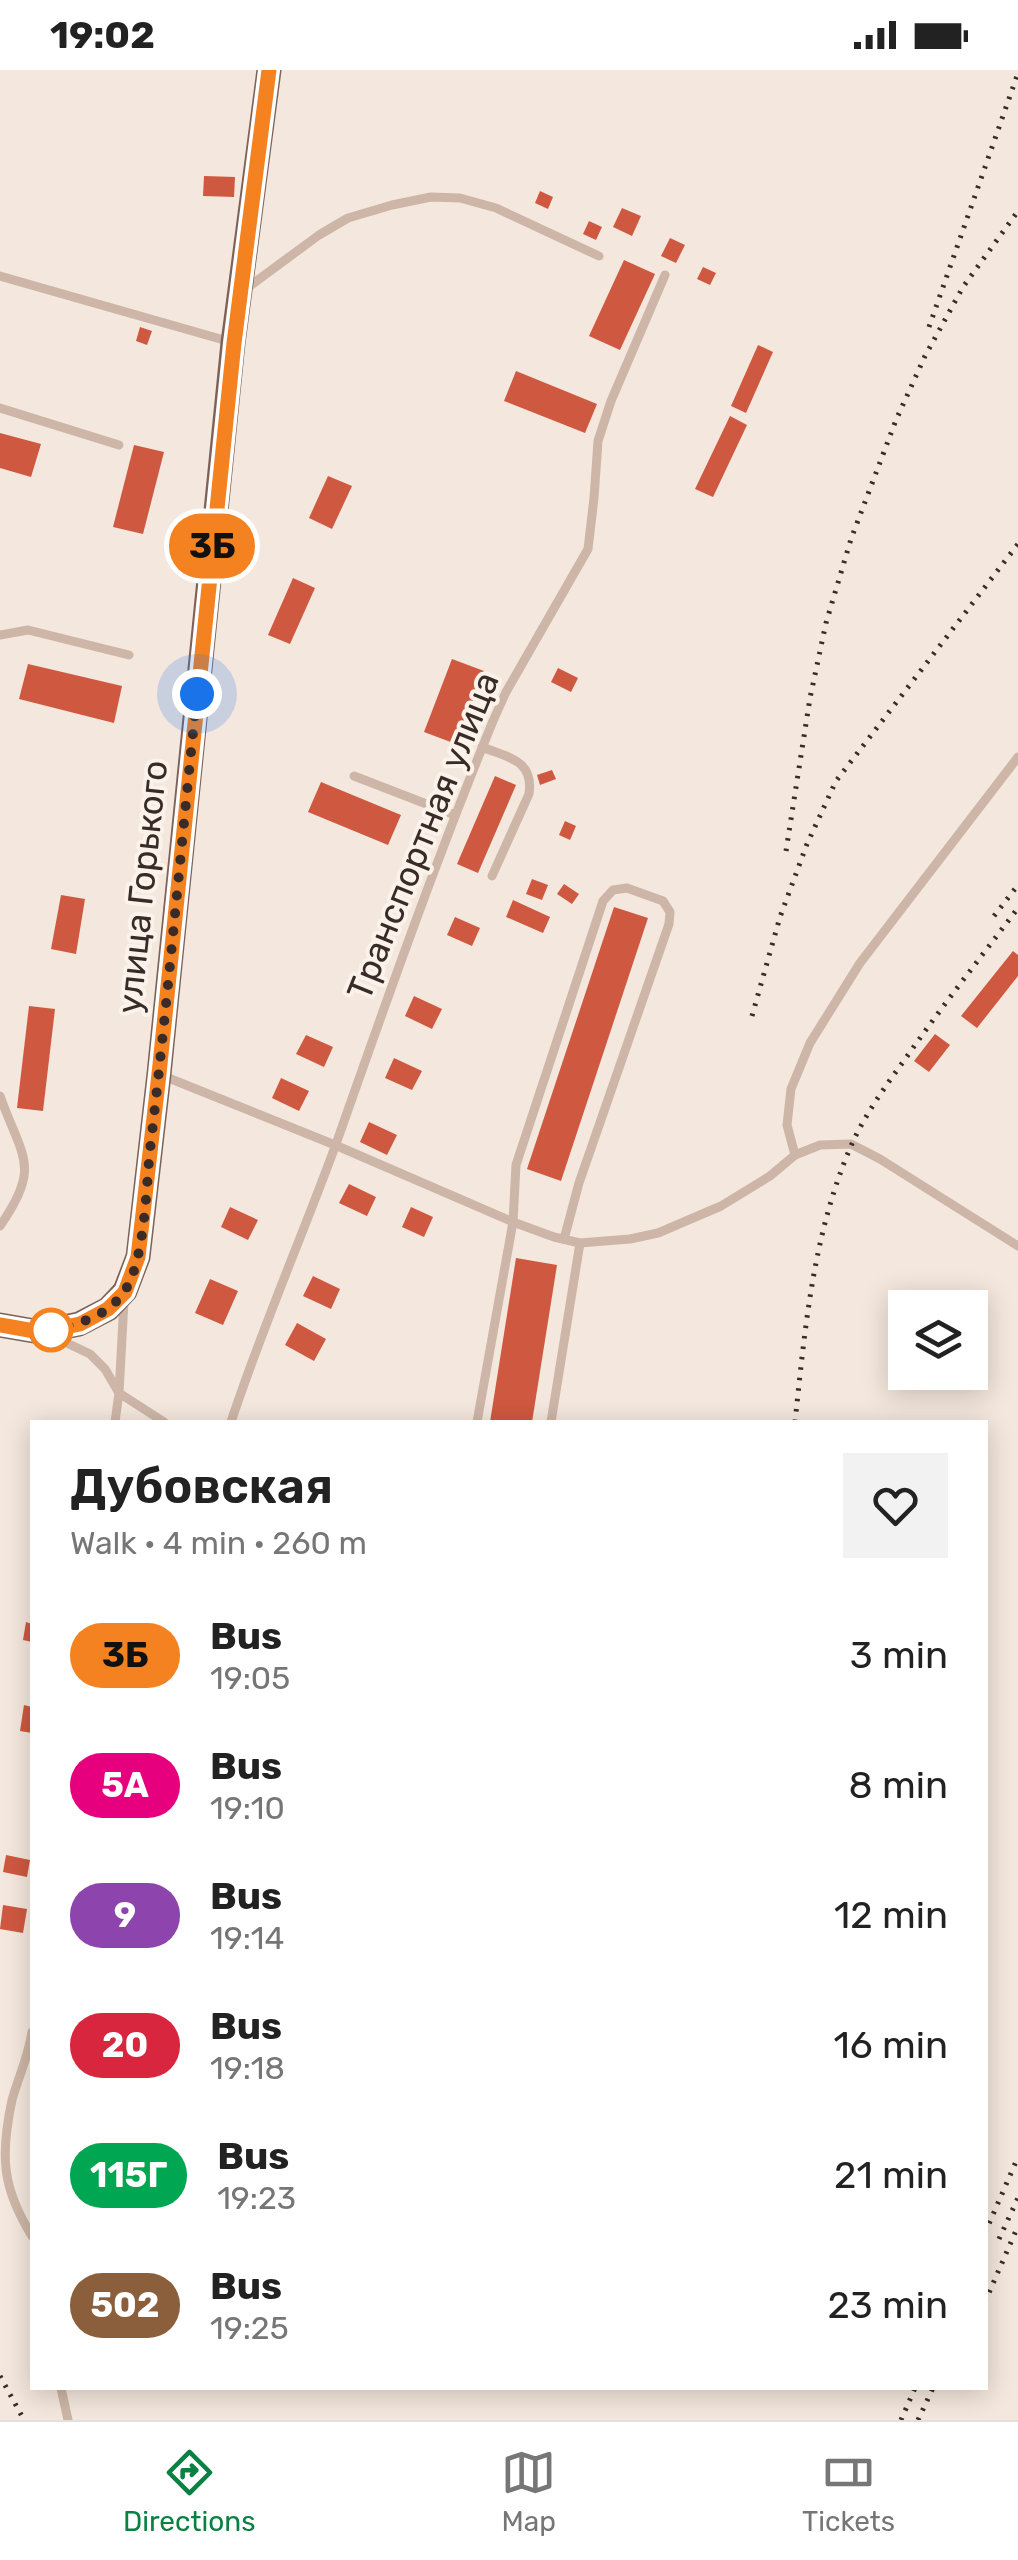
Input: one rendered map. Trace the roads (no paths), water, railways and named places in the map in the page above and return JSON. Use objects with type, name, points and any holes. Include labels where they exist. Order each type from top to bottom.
[{"type":"main road","name":"улица Горького","points":[[125,1292],[138,1257],[234,343],[268,70]]},
{"type":"main road","points":[[0,1326],[40,1332],[80,1324],[108,1309],[125,1292]]},
{"type":"lane","points":[[241,292],[348,218],[431,197],[460,198],[496,208],[600,256]]},
{"type":"lane","name":"Транспортная улица","points":[[232,1420],[482,747],[506,692],[588,548],[598,441],[664,275]]},
{"type":"lane","points":[[0,276],[234,343]]},
{"type":"lane","points":[[0,408],[119,444]]},
{"type":"lane","points":[[0,635],[28,630],[128,655]]},
{"type":"lane","points":[[482,747],[527,769],[530,786],[492,876]]},
{"type":"lane","points":[[795,1155],[787,1124],[790,1089],[810,1043],[860,963],[1018,757]]},
{"type":"lane","points":[[354,776],[455,816]]},
{"type":"lane","points":[[477,1420],[513,1222],[516,1165],[603,901],[614,890],[627,888],[663,901],[670,912],[669,924],[579,1183],[564,1239]]},
{"type":"lane","points":[[159,1074],[513,1222],[580,1243],[630,1239],[658,1232],[722,1206],[795,1155],[820,1145],[852,1144],[1018,1246]]},
{"type":"lane","points":[[0,1096],[23,1152],[26,1176],[18,1201],[0,1226]]},
{"type":"lane","points":[[551,1420],[580,1243]]},
{"type":"lane","name":"улица Горького","points":[[114,1420],[125,1292]]},
{"type":"lane","points":[[40,1332],[90,1354],[105,1369],[119,1393],[161,1420]]},
{"type":"lane","points":[[30,2048],[2,2140],[2,2172],[14,2207],[30,2233]]},
{"type":"lane","points":[[61,2390],[68,2420]]},
{"type":"railway","points":[[929,327],[1018,73]]},
{"type":"railway","points":[[786,851],[810,698],[826,623],[851,539],[925,356],[963,287],[1018,211]]},
{"type":"railway","points":[[752,1016],[780,917],[836,781],[1018,544]]},
{"type":"railway","points":[[994,916],[1018,885]]},
{"type":"railway","points":[[795,1420],[819,1247],[851,1146],[892,1077],[1018,908]]},
{"type":"railway","points":[[988,2226],[1018,2157]]},
{"type":"railway","points":[[999,2239],[1018,2198]]},
{"type":"railway","points":[[988,2295],[1018,2226]]},
{"type":"railway","points":[[0,2376],[24,2420]]},
{"type":"railway","points":[[901,2420],[914,2390]]},
{"type":"railway","points":[[918,2420],[932,2390]]}]
